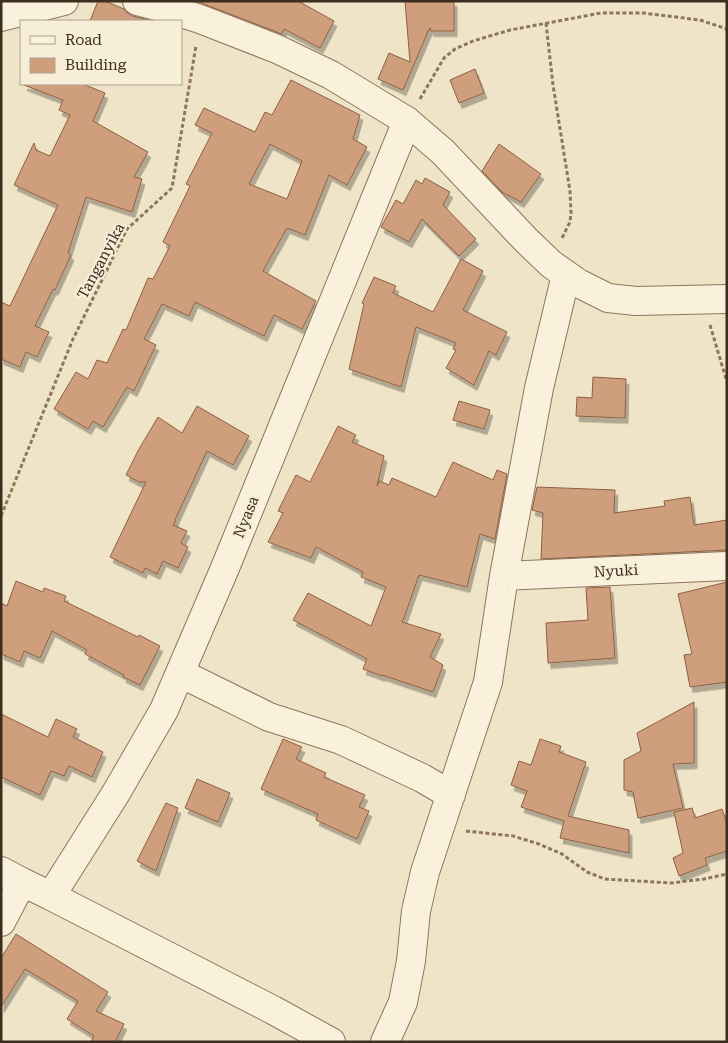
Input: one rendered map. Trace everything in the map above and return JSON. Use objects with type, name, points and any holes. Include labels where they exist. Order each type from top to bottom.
[{"type":"street","points":[[1,17],[64,1]]},
{"type":"street","points":[[137,1],[200,19],[277,49],[331,75],[406,121],[443,152],[526,240],[558,269],[578,283],[608,298],[636,301],[715,300]]},
{"type":"street","name":"Nyasa","points":[[52,896],[116,793],[164,710],[225,568],[406,121]]},
{"type":"street","points":[[385,1042],[403,1002],[411,961],[416,911],[425,872],[488,682],[504,576],[539,388],[558,269]]},
{"type":"street","name":"Nyuki","points":[[504,576],[727,566]]},
{"type":"street","points":[[180,672],[269,717],[341,740],[422,778],[451,795]]},
{"type":"street","points":[[1,922],[12,877],[273,1010],[331,1042]]},
{"type":"path","points":[[406,121],[444,58],[455,49],[482,38],[546,22],[601,13],[643,13],[700,20],[727,29]]},
{"type":"path","name":"Tanganyika","points":[[1,516],[73,339],[127,229],[172,188],[200,19]]},
{"type":"path","points":[[546,22],[553,85],[570,191],[570,222],[558,269]]},
{"type":"path","points":[[715,300],[727,382]]},
{"type":"path","points":[[440,828],[513,836],[540,844],[562,854],[587,872],[604,879],[671,883],[727,874]]},
{"type":"building","points":[[98,1],[105,1],[124,9],[133,16],[148,20],[90,20]]},
{"type":"building","points":[[196,1],[298,1],[334,21],[320,48],[284,29],[282,34]]},
{"type":"building","points":[[405,1],[454,1],[454,31],[431,31],[430,28],[403,90],[378,79],[389,53],[410,62]]},
{"type":"building","points":[[475,69],[484,93],[459,103],[450,80]]},
{"type":"building","points":[[291,80],[360,115],[353,139],[367,147],[347,185],[329,175],[305,235],[287,228],[263,271],[316,301],[302,329],[274,315],[264,336],[195,302],[189,316],[162,304],[144,339],[156,345],[134,391],[127,387],[103,427],[93,421],[88,429],[54,409],[76,372],[88,379],[97,360],[107,363],[123,329],[126,330],[148,278],[153,279],[170,246],[163,242],[190,186],[186,184],[212,133],[195,125],[204,108],[255,132],[265,112],[272,115]],"holes":[[[270,144],[302,161],[287,199],[249,184]]]},
{"type":"building","points":[[24,85],[85,85],[105,93],[93,121],[148,152],[134,177],[142,179],[132,212],[86,197],[68,253],[71,255],[55,290],[53,289],[35,326],[49,332],[37,357],[26,352],[20,367],[1,359],[1,302],[10,306],[58,205],[14,185],[34,143],[36,150],[50,156],[70,115],[59,110],[63,100]]},
{"type":"building","points":[[499,144],[541,174],[521,202],[502,192],[482,171]]},
{"type":"building","points":[[425,178],[450,192],[443,205],[476,239],[459,256],[422,219],[409,242],[381,227],[396,200],[403,204],[416,180],[422,184]]},
{"type":"building","points":[[461,259],[483,271],[463,310],[507,332],[496,355],[489,351],[474,385],[446,368],[456,350],[453,349],[456,343],[416,327],[401,387],[349,369],[364,304],[362,303],[374,277],[396,286],[393,293],[433,312]]},
{"type":"building","points":[[593,377],[626,379],[625,418],[576,416],[577,397],[592,398]]},
{"type":"building","points":[[459,401],[490,410],[484,429],[453,420]]},
{"type":"building","points":[[197,406],[249,436],[233,465],[207,451],[173,525],[187,531],[181,543],[188,547],[178,568],[163,561],[157,574],[145,568],[143,573],[110,557],[146,482],[139,482],[126,475],[158,417],[182,433]]},
{"type":"building","points":[[338,426],[356,435],[352,442],[384,456],[377,486],[379,481],[389,485],[392,478],[436,497],[453,462],[493,480],[497,470],[507,474],[495,539],[480,534],[467,587],[419,575],[402,622],[441,634],[430,657],[443,665],[433,692],[363,669],[367,659],[293,620],[308,593],[371,626],[386,587],[361,577],[363,572],[316,547],[311,558],[268,542],[283,513],[278,511],[296,475],[310,482]]},
{"type":"building","points":[[537,487],[615,490],[614,513],[665,506],[664,501],[690,497],[694,525],[727,520],[727,550],[541,559],[543,513],[532,510]]},
{"type":"building","points":[[16,581],[43,592],[44,588],[66,596],[64,601],[160,646],[140,685],[85,654],[87,650],[52,631],[40,658],[24,651],[20,662],[1,654],[1,603],[7,606]]},
{"type":"building","points":[[727,582],[727,682],[690,687],[684,655],[692,654],[678,594]]},
{"type":"building","points":[[610,587],[615,658],[548,663],[546,623],[588,620],[586,588]]},
{"type":"building","points":[[694,702],[694,763],[673,764],[683,808],[638,818],[633,792],[624,790],[624,760],[641,751],[637,733]]},
{"type":"building","points":[[1,714],[48,737],[56,719],[77,729],[73,737],[103,752],[92,777],[69,766],[64,776],[51,771],[40,795],[1,777]]},
{"type":"building","points":[[283,739],[302,747],[296,759],[326,773],[324,777],[365,795],[359,807],[369,811],[357,839],[316,820],[318,814],[261,789]]},
{"type":"building","points":[[540,739],[561,746],[559,752],[586,762],[568,816],[629,830],[629,853],[560,838],[564,821],[521,807],[527,791],[511,785],[519,761],[531,765]]},
{"type":"building","points":[[197,779],[230,793],[218,822],[185,808]]},
{"type":"building","points":[[166,803],[178,808],[156,871],[137,861]]},
{"type":"building","points":[[692,808],[695,818],[722,809],[727,824],[727,851],[705,858],[707,865],[679,876],[673,858],[683,853],[674,812]]},
{"type":"building","points":[[16,934],[108,992],[96,1011],[124,1024],[115,1042],[91,1042],[94,1036],[67,1019],[78,1001],[25,969],[1,1007],[1,958]]}]
